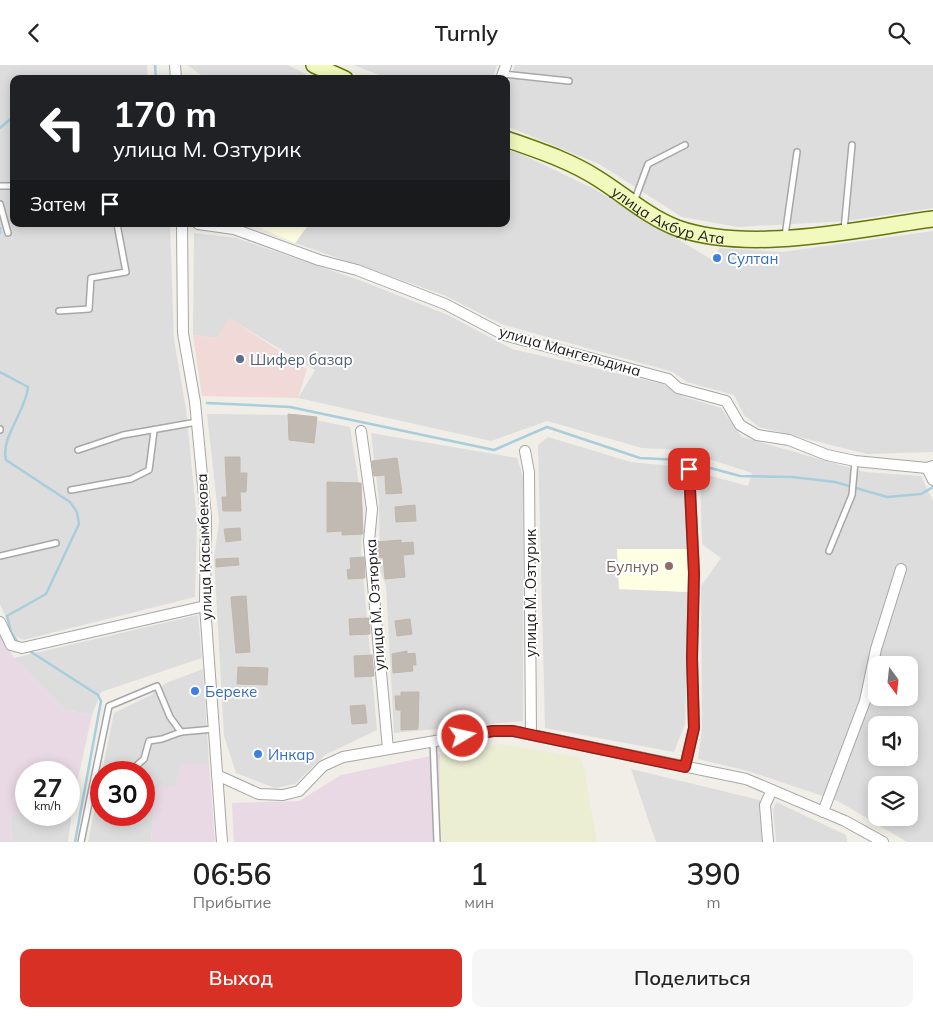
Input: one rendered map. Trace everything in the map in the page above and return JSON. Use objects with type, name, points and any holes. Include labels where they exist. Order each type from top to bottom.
[{"type":"main road","points":[[314,65],[336,75]]},
{"type":"main road","name":"улица Акбур Ата","points":[[510,140],[550,154],[596,177],[634,204],[676,227],[703,235],[744,239],[785,239],[933,219]]},
{"type":"street","name":"улица Касымбекова","points":[[182,227],[183,333],[197,422],[206,517],[205,606],[222,842]]},
{"type":"street","name":"улица Мангельдина","points":[[220,227],[234,229],[319,260],[357,270],[445,304],[504,335],[668,379],[678,388],[726,401],[740,425],[757,435],[789,440],[827,455],[854,461],[930,467]]},
{"type":"street","name":"улица М. Озтюрка","points":[[361,431],[372,509],[369,541],[388,749]]},
{"type":"street","name":"улица М. Озтурик","points":[[525,451],[529,471],[531,735]]},
{"type":"street","points":[[930,467],[933,480]]},
{"type":"street","points":[[685,767],[694,728],[692,658],[694,573],[689,469]]},
{"type":"street","points":[[824,812],[865,701],[876,649],[900,569]]},
{"type":"street","points":[[0,622],[11,645],[22,648],[205,606]]},
{"type":"street","points":[[217,775],[259,794],[283,795],[299,791],[323,766],[343,757],[493,731],[513,731],[746,779],[824,812],[883,842]]},
{"type":"street","points":[[768,842],[765,805],[772,790]]},
{"type":"lane","points":[[503,73],[569,81]]},
{"type":"lane","points":[[634,204],[648,164],[685,145]]},
{"type":"lane","points":[[844,231],[852,145]]},
{"type":"lane","points":[[785,239],[798,152]]},
{"type":"lane","points":[[0,203],[8,233]]},
{"type":"lane","points":[[59,311],[90,309],[91,278],[126,272],[118,227]]},
{"type":"lane","points":[[78,450],[123,435],[197,422]]},
{"type":"lane","points":[[71,490],[131,479],[148,470],[154,431]]},
{"type":"lane","points":[[829,551],[852,495],[854,461]]},
{"type":"lane","points":[[0,556],[56,543]]},
{"type":"lane","points":[[81,842],[109,706],[157,686],[170,717],[181,732]]},
{"type":"lane","points":[[142,761],[149,741],[162,739],[181,732],[214,729]]},
{"type":"lane","points":[[433,741],[437,842]]},
{"type":"shaded area","points":[[0,65],[147,65],[148,75],[10,75],[10,227],[170,227],[174,340],[186,409],[197,521],[195,597],[23,640],[14,635],[0,604]]},
{"type":"shaded area","points":[[187,65],[288,65],[306,74],[306,75],[201,75]]},
{"type":"shaded area","points":[[354,65],[497,65],[493,75],[379,75]]},
{"type":"shaded area","points":[[515,65],[933,65],[933,208],[846,221],[738,227],[682,217],[599,164],[510,128],[510,78]]},
{"type":"shaded area","points":[[510,151],[521,154],[594,189],[714,261],[719,248],[783,252],[933,231],[933,452],[867,454],[759,427],[744,415],[734,395],[687,382],[673,372],[501,324],[444,295],[295,243],[307,227],[510,227]]},
{"type":"shaded area","points":[[259,227],[307,227],[295,243]]},
{"type":"shaded area","points":[[194,233],[236,238],[359,280],[448,315],[512,349],[663,384],[684,397],[721,408],[742,437],[865,472],[921,476],[933,501],[933,842],[907,842],[880,826],[918,826],[918,776],[868,776],[868,819],[838,801],[748,771],[698,759],[702,728],[701,586],[721,558],[702,544],[700,473],[748,486],[752,473],[681,450],[642,448],[547,421],[491,441],[298,398],[315,370],[230,319],[218,338],[193,335]]},
{"type":"shaded area","name":"Шифер базар","points":[[229,318],[307,369],[298,398],[202,396],[193,335],[218,338]]},
{"type":"shaded area","points":[[207,414],[290,415],[350,427],[363,510],[361,552],[377,730],[325,755],[295,784],[275,788],[236,773],[224,736],[214,557],[219,522]]},
{"type":"shaded area","points":[[371,433],[517,458],[523,476],[523,721],[394,733],[386,586],[380,570],[379,501]]},
{"type":"shaded area","points":[[548,437],[631,462],[681,467],[689,549],[618,549],[619,589],[689,592],[685,724],[674,752],[545,728],[538,445]]},
{"type":"shaded area","points":[[617,549],[689,549],[689,592],[619,589]]},
{"type":"shaded area","points":[[198,615],[202,658],[101,692],[92,715],[65,710],[14,658]]},
{"type":"shaded area","points":[[0,634],[14,658],[65,710],[92,715],[80,769],[80,761],[15,761],[15,814],[10,815],[12,842],[0,842]]},
{"type":"shaded area","points":[[203,669],[209,764],[181,764],[176,787],[155,787],[155,761],[104,761],[114,713],[151,695],[166,683]]},
{"type":"shaded area","points":[[502,744],[582,758],[597,842],[439,842],[440,754]]},
{"type":"shaded area","points":[[440,754],[439,842],[234,842],[232,803],[299,801],[341,775]]},
{"type":"shaded area","points":[[181,764],[209,764],[215,842],[151,842],[152,826],[155,826],[155,787],[176,787]]},
{"type":"shaded area","points":[[631,769],[760,800],[762,842],[656,842]]},
{"type":"shaded area","points":[[776,802],[846,835],[847,842],[776,842],[773,810]]},
{"type":"shaded area","points":[[15,814],[15,826],[70,826],[68,842],[12,842],[10,815]]},
{"type":"shaded area","points":[[91,826],[152,826],[151,842],[88,842]]},
{"type":"building","points":[[288,414],[317,417],[314,443],[289,440]]},
{"type":"building","points":[[225,457],[240,457],[240,473],[247,473],[246,492],[240,492],[241,511],[223,511],[222,497],[227,497]]},
{"type":"building","points":[[397,458],[402,493],[386,494],[385,475],[374,476],[372,461]]},
{"type":"building","points":[[327,482],[361,483],[363,534],[342,535],[342,531],[327,532]]},
{"type":"building","points":[[415,505],[416,521],[396,522],[395,507]]},
{"type":"building","points":[[240,528],[241,540],[226,542],[224,529]]},
{"type":"building","points":[[401,540],[401,543],[413,542],[414,554],[403,555],[405,577],[385,579],[383,557],[377,558],[376,542]]},
{"type":"building","points":[[364,557],[365,578],[348,579],[347,570],[351,569],[350,558]]},
{"type":"building","points":[[238,558],[239,565],[216,567],[216,559]]},
{"type":"building","points":[[246,596],[250,652],[236,653],[231,597]]},
{"type":"building","points":[[369,618],[370,634],[350,635],[349,619]]},
{"type":"building","points":[[410,619],[412,634],[397,636],[395,621]]},
{"type":"building","points":[[407,651],[407,654],[415,653],[416,665],[412,665],[413,671],[393,673],[392,654]]},
{"type":"building","points":[[372,655],[374,676],[355,677],[354,656]]},
{"type":"building","points":[[238,667],[268,668],[267,685],[237,684]]},
{"type":"building","points":[[401,692],[419,692],[418,729],[401,730],[401,710],[396,710],[395,696],[401,696]]},
{"type":"building","points":[[365,705],[367,723],[352,724],[350,706]]},
{"type":"waterway","points":[[155,65],[156,75]]},
{"type":"waterway","points":[[0,128],[10,119]]},
{"type":"waterway","points":[[0,228],[0,233]]},
{"type":"waterway","points":[[0,372],[28,387],[23,405],[7,443],[6,460],[70,502],[77,512],[79,524],[46,594],[7,616],[11,632],[19,644]]},
{"type":"waterway","points":[[207,403],[290,407],[494,450],[547,427],[640,458],[681,460],[740,476],[792,477],[835,482],[887,497],[921,494],[933,487]]},
{"type":"waterway","points":[[28,650],[98,695],[101,701],[75,842]]},
{"type":"place","name":"Султан","points":[[717,258]]},
{"type":"place","name":"Шифер базар","points":[[240,359]]},
{"type":"place","name":"Булнур","points":[[669,566]]},
{"type":"place","name":"Береке","points":[[195,691]]},
{"type":"place","name":"Инкар","points":[[258,754]]},
{"type":"route","points":[[463,736],[493,731],[513,731],[685,767],[694,728],[692,658],[694,573],[689,469]]}]
